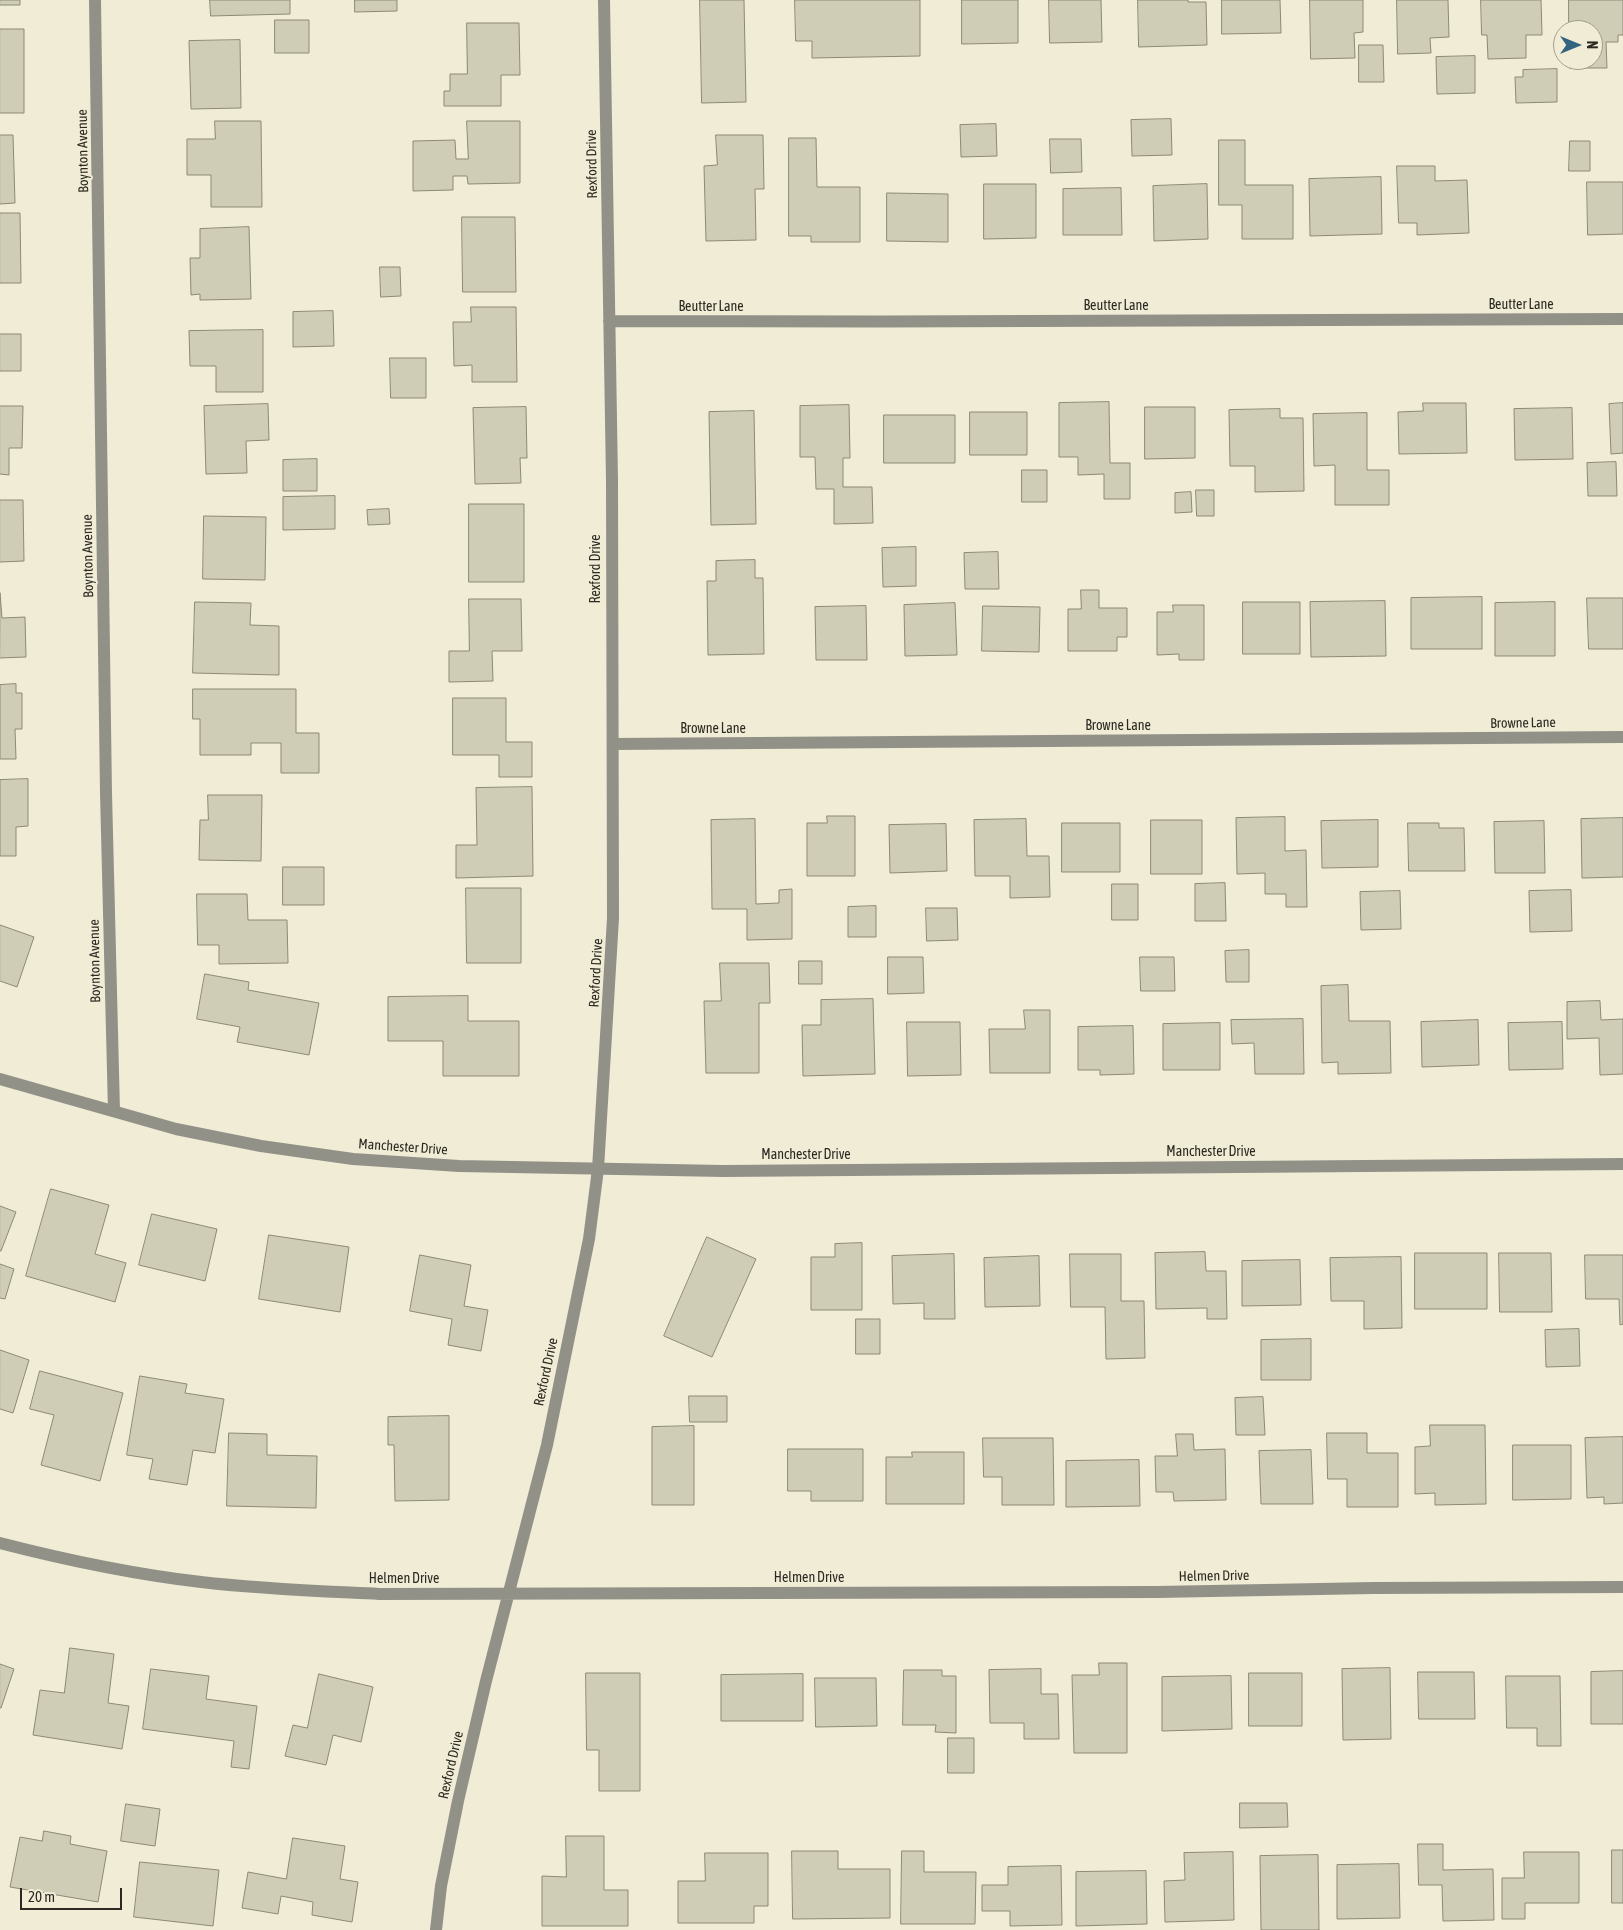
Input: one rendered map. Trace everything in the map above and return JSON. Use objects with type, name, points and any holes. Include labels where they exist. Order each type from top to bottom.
[{"type":"street","name":"Boynton Avenue","points":[[95,0],[106,793],[114,1111]]},
{"type":"street","name":"Rexford Drive","points":[[436,1930],[441,1886],[458,1801],[486,1680],[510,1594],[551,1426],[589,1239],[598,1169],[614,918],[610,321],[604,0]]},
{"type":"street","name":"Beutter Lane","points":[[610,321],[961,322],[1091,320],[1230,322],[1623,319]]},
{"type":"street","name":"Browne Lane","points":[[614,744],[1623,736]]},
{"type":"street","name":"Manchester Drive","points":[[0,1079],[176,1129],[261,1146],[353,1159],[459,1166],[723,1171],[1623,1164]]},
{"type":"street","name":"Helmen Drive","points":[[0,1543],[47,1555],[122,1570],[201,1582],[272,1589],[379,1594],[1156,1592],[1623,1586]]},
{"type":"building","points":[[0,0],[20,0],[20,5],[0,5]]},
{"type":"building","points":[[210,0],[290,0],[290,14],[211,16]]},
{"type":"building","points":[[355,0],[397,0],[397,11],[355,12]]},
{"type":"building","points":[[700,0],[744,0],[746,102],[702,103]]},
{"type":"building","points":[[795,0],[920,0],[920,56],[812,58],[812,41],[796,41]]},
{"type":"building","points":[[962,0],[1018,0],[1018,43],[962,44]]},
{"type":"building","points":[[1049,0],[1101,0],[1102,42],[1050,43]]},
{"type":"building","points":[[1138,0],[1206,2],[1207,45],[1139,47]]},
{"type":"building","points":[[1222,0],[1280,0],[1281,33],[1222,34]]},
{"type":"building","points":[[1310,0],[1363,0],[1363,32],[1354,33],[1355,58],[1311,59]]},
{"type":"building","points":[[1397,0],[1448,0],[1449,37],[1430,38],[1431,53],[1398,54]]},
{"type":"building","points":[[1481,0],[1541,0],[1542,35],[1526,35],[1526,58],[1488,59],[1487,35],[1482,35]]},
{"type":"building","points":[[1569,0],[1623,0],[1623,35],[1618,35],[1618,42],[1606,42],[1607,68],[1603,68],[1603,20],[1569,20]]},
{"type":"building","points":[[275,20],[309,20],[309,53],[275,53]]},
{"type":"building","points":[[467,23],[519,23],[520,75],[501,75],[501,106],[444,106],[444,91],[450,91],[450,74],[467,74]]},
{"type":"building","points":[[0,29],[24,29],[24,113],[0,113]]},
{"type":"building","points":[[240,40],[241,108],[191,109],[189,41]]},
{"type":"building","points":[[1359,45],[1383,45],[1384,82],[1359,82]]},
{"type":"building","points":[[1475,56],[1475,93],[1437,94],[1436,57]]},
{"type":"building","points":[[1523,70],[1557,70],[1557,102],[1516,103],[1515,77],[1523,77]]},
{"type":"building","points":[[1171,119],[1172,155],[1132,156],[1131,120]]},
{"type":"building","points":[[215,121],[261,121],[262,207],[211,207],[211,175],[187,175],[187,139],[215,139]]},
{"type":"building","points":[[467,121],[520,121],[520,183],[468,184],[467,176],[453,176],[453,190],[413,191],[413,141],[455,140],[456,159],[468,159]]},
{"type":"building","points":[[996,124],[997,156],[961,157],[960,125]]},
{"type":"building","points":[[0,135],[13,135],[15,203],[0,204]]},
{"type":"building","points":[[716,135],[763,135],[764,189],[755,189],[756,240],[706,241],[704,166],[717,165]]},
{"type":"building","points":[[789,138],[816,138],[817,187],[860,187],[860,242],[811,242],[811,236],[789,236]]},
{"type":"building","points":[[1050,139],[1081,139],[1082,172],[1051,173]]},
{"type":"building","points":[[1219,140],[1245,140],[1245,185],[1293,185],[1293,239],[1242,239],[1242,205],[1219,205]]},
{"type":"building","points":[[1570,141],[1590,141],[1590,171],[1569,171]]},
{"type":"building","points":[[1397,166],[1435,166],[1435,181],[1467,180],[1469,233],[1417,235],[1417,223],[1399,223]]},
{"type":"building","points":[[1381,177],[1382,234],[1310,236],[1309,179]]},
{"type":"building","points":[[1587,182],[1623,182],[1623,234],[1588,235]]},
{"type":"building","points":[[984,184],[1036,184],[1036,238],[984,239]]},
{"type":"building","points":[[1207,184],[1208,239],[1154,241],[1153,186]]},
{"type":"building","points":[[1121,188],[1122,235],[1063,235],[1063,189]]},
{"type":"building","points":[[887,193],[948,194],[948,242],[887,241]]},
{"type":"building","points":[[0,213],[20,213],[21,283],[0,283]]},
{"type":"building","points":[[462,217],[515,217],[516,292],[463,292]]},
{"type":"building","points":[[249,227],[251,299],[200,300],[200,294],[191,295],[190,258],[200,258],[200,229]]},
{"type":"building","points":[[380,267],[400,267],[401,296],[381,297]]},
{"type":"building","points":[[471,307],[516,307],[517,382],[472,382],[472,365],[454,366],[453,322],[471,322]]},
{"type":"building","points":[[333,311],[334,346],[293,347],[293,312]]},
{"type":"building","points":[[263,330],[263,392],[216,392],[216,366],[190,366],[189,331]]},
{"type":"building","points":[[0,334],[21,334],[21,371],[0,371]]},
{"type":"building","points":[[390,358],[426,358],[426,398],[391,398]]},
{"type":"building","points":[[1109,402],[1110,463],[1130,463],[1130,499],[1104,499],[1104,474],[1078,475],[1078,457],[1059,457],[1059,403]]},
{"type":"building","points":[[1423,403],[1466,403],[1467,453],[1399,454],[1398,412],[1423,411]]},
{"type":"building","points":[[1623,403],[1623,453],[1611,454],[1609,404]]},
{"type":"building","points":[[268,404],[269,440],[246,441],[247,473],[206,474],[204,406]]},
{"type":"building","points":[[849,405],[850,458],[843,458],[843,487],[872,487],[873,523],[834,524],[834,489],[816,489],[815,457],[800,457],[800,406]]},
{"type":"building","points":[[0,406],[23,406],[22,448],[9,448],[9,475],[0,474]]},
{"type":"building","points":[[526,407],[527,458],[520,458],[521,483],[475,484],[473,408]]},
{"type":"building","points":[[1145,407],[1195,407],[1195,458],[1145,459]]},
{"type":"building","points":[[1572,408],[1573,459],[1515,460],[1514,409]]},
{"type":"building","points":[[1280,409],[1280,418],[1303,418],[1304,491],[1255,492],[1255,466],[1230,466],[1229,410]]},
{"type":"building","points":[[754,411],[756,524],[711,525],[709,412]]},
{"type":"building","points":[[970,412],[1027,412],[1027,455],[970,455]]},
{"type":"building","points":[[1367,413],[1367,470],[1389,470],[1389,505],[1335,505],[1335,465],[1314,466],[1313,414]]},
{"type":"building","points":[[884,415],[955,415],[955,463],[884,463]]},
{"type":"building","points":[[317,459],[317,491],[283,491],[283,460]]},
{"type":"building","points":[[1616,462],[1617,496],[1588,496],[1587,463]]},
{"type":"building","points":[[1022,470],[1047,470],[1047,502],[1022,502]]},
{"type":"building","points":[[1196,490],[1214,490],[1214,516],[1197,516]]},
{"type":"building","points":[[1191,492],[1192,512],[1175,513],[1175,493]]},
{"type":"building","points":[[335,496],[335,529],[283,530],[283,497]]},
{"type":"building","points":[[0,500],[23,500],[24,561],[0,562]]},
{"type":"building","points":[[469,504],[524,504],[524,582],[469,582]]},
{"type":"building","points":[[389,509],[390,524],[368,525],[367,510]]},
{"type":"building","points":[[204,516],[266,517],[265,580],[203,579]]},
{"type":"building","points":[[916,547],[916,586],[883,587],[882,548]]},
{"type":"building","points":[[998,552],[999,589],[965,589],[964,553]]},
{"type":"building","points":[[755,560],[755,578],[763,578],[764,654],[708,655],[707,581],[716,581],[716,561]]},
{"type":"building","points":[[1081,590],[1099,590],[1099,608],[1127,608],[1127,637],[1117,637],[1117,651],[1068,651],[1068,609],[1081,609]]},
{"type":"building","points":[[0,593],[2,618],[25,617],[26,657],[0,658]]},
{"type":"building","points":[[1482,597],[1482,649],[1411,649],[1411,598]]},
{"type":"building","points":[[1587,598],[1623,598],[1623,649],[1589,649]]},
{"type":"building","points":[[469,599],[521,599],[522,651],[492,651],[493,681],[449,682],[449,651],[469,651]]},
{"type":"building","points":[[1385,601],[1386,656],[1311,657],[1310,602]]},
{"type":"building","points":[[195,602],[251,603],[250,625],[279,626],[279,675],[193,673]]},
{"type":"building","points":[[1243,602],[1300,602],[1300,654],[1243,654]]},
{"type":"building","points":[[1555,602],[1555,656],[1495,656],[1495,603]]},
{"type":"building","points":[[955,603],[957,655],[905,656],[904,605]]},
{"type":"building","points":[[1173,605],[1204,605],[1204,660],[1179,660],[1179,654],[1157,655],[1157,612],[1173,612]]},
{"type":"building","points":[[866,606],[867,660],[816,660],[815,607]]},
{"type":"building","points":[[983,606],[1040,607],[1039,652],[982,651]]},
{"type":"building","points":[[16,684],[16,693],[22,693],[22,729],[15,729],[16,759],[0,759],[0,685]]},
{"type":"building","points":[[193,689],[296,689],[296,733],[319,733],[319,773],[281,773],[281,743],[251,743],[251,755],[200,755],[200,719],[193,719]]},
{"type":"building","points":[[453,698],[506,698],[506,742],[532,742],[532,777],[499,777],[499,755],[453,755]]},
{"type":"building","points":[[28,779],[28,826],[16,827],[16,856],[0,856],[0,780]]},
{"type":"building","points":[[532,787],[533,876],[456,878],[456,845],[477,845],[476,788]]},
{"type":"building","points":[[208,795],[262,795],[261,861],[199,860],[200,820],[208,820]]},
{"type":"building","points":[[827,816],[855,816],[855,876],[807,876],[807,823],[827,823]]},
{"type":"building","points":[[1285,817],[1285,851],[1306,850],[1307,907],[1286,907],[1286,894],[1265,894],[1265,873],[1237,874],[1236,818]]},
{"type":"building","points":[[1623,818],[1623,877],[1582,878],[1581,819]]},
{"type":"building","points":[[755,819],[756,904],[779,903],[779,890],[792,889],[792,939],[747,940],[747,909],[712,909],[711,820]]},
{"type":"building","points":[[1026,819],[1027,856],[1049,856],[1050,897],[1010,898],[1010,876],[975,876],[974,820]]},
{"type":"building","points":[[1151,820],[1202,820],[1202,874],[1151,874]]},
{"type":"building","points":[[1378,820],[1378,867],[1322,868],[1321,821]]},
{"type":"building","points":[[1544,821],[1545,873],[1495,873],[1494,822]]},
{"type":"building","points":[[1062,823],[1120,823],[1120,872],[1062,872]]},
{"type":"building","points":[[1408,823],[1439,823],[1439,828],[1464,828],[1465,871],[1409,871]]},
{"type":"building","points":[[946,824],[947,871],[890,873],[889,825]]},
{"type":"building","points":[[283,867],[324,867],[324,905],[283,905]]},
{"type":"building","points":[[1225,883],[1226,921],[1195,921],[1195,884]]},
{"type":"building","points":[[1112,884],[1138,884],[1138,920],[1112,920]]},
{"type":"building","points":[[466,888],[521,888],[521,963],[467,963]]},
{"type":"building","points":[[1571,890],[1572,931],[1530,932],[1529,891]]},
{"type":"building","points":[[1400,891],[1401,929],[1361,930],[1360,892]]},
{"type":"building","points":[[197,894],[247,894],[248,920],[287,920],[288,963],[219,964],[219,945],[198,945]]},
{"type":"building","points":[[876,906],[876,937],[848,937],[848,907]]},
{"type":"building","points":[[926,908],[957,908],[958,940],[927,941]]},
{"type":"building","points":[[0,925],[34,937],[17,987],[0,981]]},
{"type":"building","points":[[1249,950],[1249,982],[1226,982],[1225,951]]},
{"type":"building","points":[[888,957],[923,957],[924,993],[888,994]]},
{"type":"building","points":[[1140,957],[1174,957],[1175,991],[1141,991]]},
{"type":"building","points":[[799,961],[822,961],[822,984],[799,984]]},
{"type":"building","points":[[720,963],[769,963],[770,1003],[759,1003],[759,1073],[706,1073],[704,1001],[721,1001]]},
{"type":"building","points":[[205,974],[249,982],[248,990],[319,1003],[309,1055],[237,1042],[240,1027],[197,1019]]},
{"type":"building","points":[[1348,985],[1349,1021],[1390,1021],[1391,1073],[1338,1074],[1338,1062],[1322,1063],[1321,986]]},
{"type":"building","points":[[468,996],[468,1021],[519,1021],[519,1076],[443,1076],[443,1041],[388,1041],[388,997]]},
{"type":"building","points":[[873,999],[875,1074],[803,1076],[802,1025],[821,1025],[821,1000]]},
{"type":"building","points":[[1600,1001],[1601,1020],[1623,1019],[1623,1074],[1600,1075],[1599,1038],[1567,1039],[1567,1002]]},
{"type":"building","points":[[1024,1010],[1050,1010],[1050,1073],[990,1073],[989,1029],[1025,1029]]},
{"type":"building","points":[[1303,1019],[1304,1074],[1255,1074],[1254,1043],[1232,1044],[1231,1020]]},
{"type":"building","points":[[1478,1020],[1479,1065],[1422,1067],[1421,1022]]},
{"type":"building","points":[[907,1022],[960,1022],[961,1075],[908,1076]]},
{"type":"building","points":[[1562,1022],[1563,1069],[1509,1070],[1508,1023]]},
{"type":"building","points":[[1220,1023],[1220,1070],[1163,1070],[1163,1024]]},
{"type":"building","points":[[1133,1026],[1134,1074],[1100,1075],[1100,1070],[1078,1070],[1078,1027]]},
{"type":"building","points":[[51,1189],[109,1205],[95,1254],[126,1263],[115,1302],[26,1276]]},
{"type":"building","points":[[0,1206],[16,1212],[1,1251],[0,1251]]},
{"type":"building","points":[[152,1214],[217,1229],[205,1281],[139,1265]]},
{"type":"building","points":[[269,1235],[349,1247],[340,1312],[259,1299]]},
{"type":"building","points":[[707,1237],[756,1259],[712,1357],[664,1336]]},
{"type":"building","points":[[862,1243],[862,1310],[811,1310],[811,1257],[835,1257],[835,1244]]},
{"type":"building","points":[[1205,1252],[1206,1271],[1226,1271],[1227,1319],[1207,1319],[1207,1308],[1156,1309],[1155,1253]]},
{"type":"building","points":[[1415,1253],[1487,1253],[1487,1309],[1415,1309]]},
{"type":"building","points":[[1499,1253],[1551,1253],[1552,1312],[1500,1312]]},
{"type":"building","points":[[954,1254],[955,1319],[924,1319],[924,1303],[893,1304],[892,1256]]},
{"type":"building","points":[[1070,1254],[1121,1254],[1121,1301],[1144,1301],[1145,1358],[1106,1359],[1105,1307],[1071,1307]]},
{"type":"building","points":[[420,1255],[471,1265],[464,1306],[488,1310],[481,1351],[448,1345],[452,1319],[410,1311]]},
{"type":"building","points":[[1585,1255],[1623,1255],[1623,1324],[1620,1325],[1619,1299],[1586,1299]]},
{"type":"building","points":[[1039,1256],[1040,1306],[985,1307],[984,1258]]},
{"type":"building","points":[[1401,1257],[1402,1328],[1364,1329],[1364,1301],[1331,1301],[1330,1258]]},
{"type":"building","points":[[1300,1260],[1301,1305],[1242,1306],[1242,1261]]},
{"type":"building","points":[[0,1264],[14,1269],[5,1299],[0,1298]]},
{"type":"building","points":[[856,1319],[880,1319],[880,1354],[856,1354]]},
{"type":"building","points":[[1579,1329],[1580,1366],[1546,1367],[1545,1330]]},
{"type":"building","points":[[1311,1339],[1311,1380],[1261,1380],[1261,1340]]},
{"type":"building","points":[[0,1350],[29,1360],[13,1413],[0,1409]]},
{"type":"building","points":[[40,1371],[123,1393],[100,1481],[41,1465],[54,1415],[30,1409]]},
{"type":"building","points":[[140,1376],[187,1384],[185,1393],[224,1399],[215,1453],[193,1450],[187,1485],[149,1479],[153,1459],[127,1455]]},
{"type":"building","points":[[689,1396],[727,1396],[727,1422],[690,1422]]},
{"type":"building","points":[[1263,1397],[1265,1435],[1236,1435],[1235,1398]]},
{"type":"building","points":[[449,1416],[449,1500],[395,1501],[394,1445],[388,1445],[388,1417]]},
{"type":"building","points":[[1430,1425],[1485,1425],[1486,1504],[1435,1505],[1435,1493],[1415,1494],[1415,1447],[1430,1446]]},
{"type":"building","points":[[694,1426],[694,1505],[652,1505],[652,1427]]},
{"type":"building","points":[[229,1433],[267,1434],[267,1455],[317,1456],[316,1508],[227,1506]]},
{"type":"building","points":[[1327,1433],[1367,1433],[1367,1453],[1398,1453],[1398,1507],[1347,1507],[1347,1479],[1328,1479]]},
{"type":"building","points":[[1176,1434],[1193,1434],[1194,1450],[1225,1449],[1226,1500],[1174,1501],[1173,1492],[1156,1492],[1155,1456],[1177,1456]]},
{"type":"building","points":[[1623,1437],[1623,1503],[1604,1504],[1604,1497],[1587,1498],[1585,1438]]},
{"type":"building","points":[[983,1438],[1053,1438],[1054,1505],[1002,1505],[1002,1477],[984,1477]]},
{"type":"building","points":[[1513,1445],[1571,1445],[1571,1499],[1513,1500]]},
{"type":"building","points":[[788,1449],[863,1449],[863,1501],[811,1501],[811,1491],[788,1491]]},
{"type":"building","points":[[1311,1450],[1313,1504],[1261,1504],[1259,1451]]},
{"type":"building","points":[[912,1452],[964,1452],[964,1504],[886,1504],[886,1457],[912,1457]]},
{"type":"building","points":[[1139,1460],[1140,1506],[1066,1507],[1066,1461]]},
{"type":"building","points":[[70,1648],[114,1654],[108,1703],[129,1706],[122,1749],[33,1735],[40,1690],[64,1693]]},
{"type":"building","points":[[1099,1663],[1127,1663],[1127,1753],[1074,1753],[1072,1675],[1099,1675]]},
{"type":"building","points":[[0,1664],[14,1669],[1,1708],[0,1708]]},
{"type":"building","points":[[1390,1668],[1391,1739],[1343,1740],[1342,1669]]},
{"type":"building","points":[[151,1669],[209,1676],[206,1699],[257,1706],[249,1769],[231,1767],[234,1741],[143,1729]]},
{"type":"building","points":[[1041,1669],[1041,1694],[1058,1694],[1059,1739],[1024,1739],[1024,1723],[990,1723],[989,1670]]},
{"type":"building","points":[[904,1670],[942,1670],[942,1676],[956,1676],[956,1733],[935,1732],[936,1725],[903,1725]]},
{"type":"building","points":[[1623,1671],[1623,1724],[1591,1724],[1591,1672]]},
{"type":"building","points":[[1418,1672],[1474,1672],[1475,1719],[1419,1719]]},
{"type":"building","points":[[586,1673],[640,1673],[640,1791],[599,1791],[599,1750],[587,1750]]},
{"type":"building","points":[[1249,1673],[1302,1673],[1302,1726],[1249,1726]]},
{"type":"building","points":[[319,1674],[373,1687],[361,1742],[333,1735],[326,1765],[285,1756],[293,1725],[307,1728]]},
{"type":"building","points":[[803,1674],[803,1721],[721,1721],[721,1675]]},
{"type":"building","points":[[1231,1676],[1232,1729],[1162,1731],[1162,1677]]},
{"type":"building","points":[[1506,1676],[1560,1676],[1561,1746],[1537,1746],[1537,1728],[1507,1728]]},
{"type":"building","points":[[815,1678],[876,1678],[877,1726],[816,1727]]},
{"type":"building","points":[[948,1738],[974,1738],[974,1773],[948,1773]]},
{"type":"building","points":[[1240,1803],[1287,1803],[1288,1827],[1240,1828]]},
{"type":"building","points":[[126,1804],[160,1809],[155,1846],[121,1841]]},
{"type":"building","points":[[44,1831],[71,1836],[70,1844],[107,1851],[98,1902],[10,1887],[20,1837],[42,1841]]},
{"type":"building","points":[[566,1836],[604,1836],[604,1890],[628,1890],[628,1926],[542,1926],[542,1876],[566,1877]]},
{"type":"building","points":[[293,1838],[345,1846],[340,1879],[358,1882],[352,1922],[312,1915],[313,1902],[281,1896],[278,1914],[242,1908],[248,1872],[286,1879]]},
{"type":"building","points":[[1418,1844],[1443,1844],[1443,1870],[1493,1869],[1494,1920],[1443,1921],[1442,1885],[1419,1885]]},
{"type":"building","points":[[1612,1850],[1623,1850],[1623,1903],[1612,1903]]},
{"type":"building","points":[[792,1851],[838,1851],[838,1869],[890,1869],[890,1918],[793,1919]]},
{"type":"building","points":[[902,1851],[924,1851],[924,1872],[976,1872],[975,1924],[901,1924]]},
{"type":"building","points":[[1233,1852],[1234,1920],[1165,1922],[1164,1881],[1185,1880],[1184,1853]]},
{"type":"building","points":[[1524,1852],[1579,1852],[1579,1903],[1525,1903],[1525,1919],[1502,1919],[1502,1878],[1524,1878]]},
{"type":"building","points":[[705,1853],[768,1853],[768,1906],[754,1906],[754,1923],[678,1923],[678,1881],[705,1881]]},
{"type":"building","points":[[1318,1855],[1319,1930],[1261,1930],[1260,1856]]},
{"type":"building","points":[[140,1862],[219,1870],[213,1926],[134,1917]]},
{"type":"building","points":[[1399,1864],[1400,1918],[1337,1919],[1337,1865]]},
{"type":"building","points":[[1061,1866],[1062,1925],[1010,1926],[1010,1911],[982,1911],[982,1885],[1008,1885],[1008,1867]]},
{"type":"building","points":[[1146,1871],[1147,1924],[1076,1926],[1076,1872]]}]
